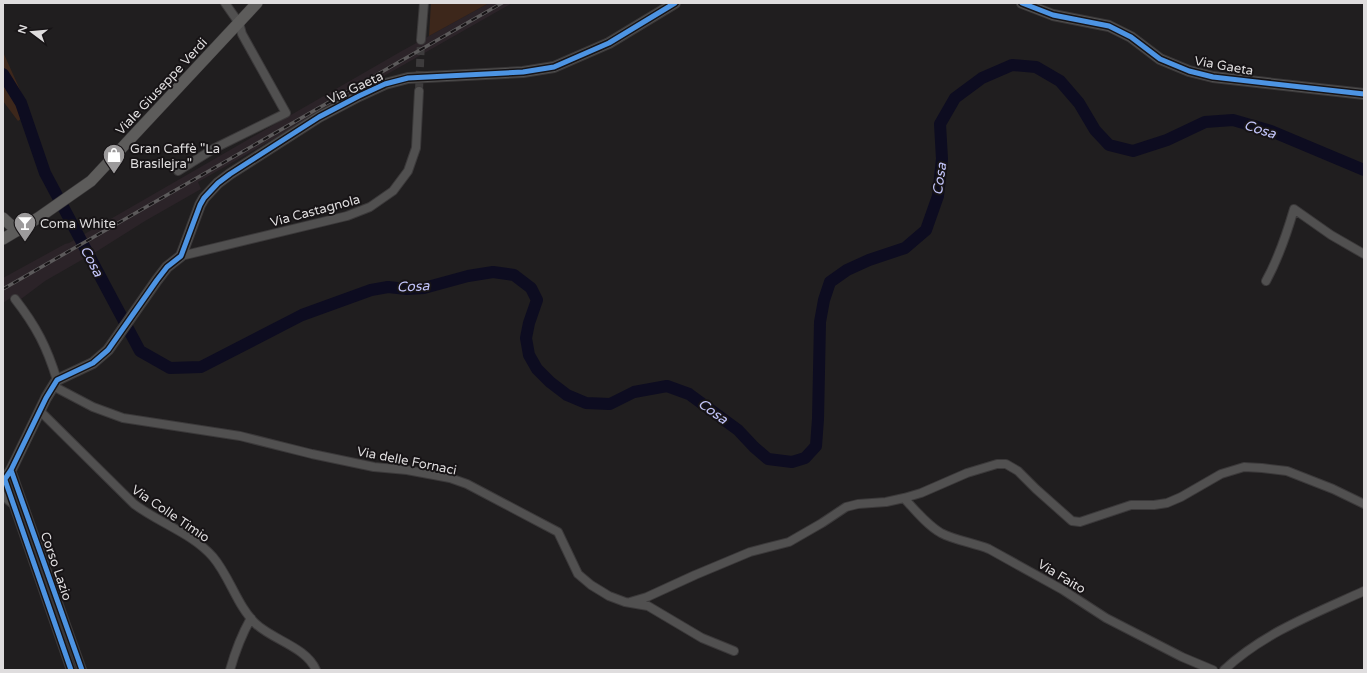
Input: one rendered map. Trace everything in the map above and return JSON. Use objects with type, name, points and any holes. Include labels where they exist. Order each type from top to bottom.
[{"type":"main road","name":"Viale Giuseppe Verdi","points":[[3,239],[78,191],[96,176],[257,3]]},
{"type":"main road","points":[[3,218],[17,231]]},
{"type":"street","points":[[178,171],[215,148],[286,113],[242,34],[239,23],[225,3]]},
{"type":"street","points":[[421,40],[424,3]]},
{"type":"street","name":"Via Gaeta","points":[[55,383],[93,363],[108,350],[167,267],[181,256],[200,205],[204,198],[218,183],[319,117],[385,84],[408,78],[523,72],[554,67],[609,43],[675,3]]},
{"type":"street","name":"Via Gaeta","points":[[1022,3],[1053,15],[1109,26],[1131,37],[1160,59],[1189,71],[1213,76],[1364,94]]},
{"type":"street","name":"Via Castagnola","points":[[181,256],[347,216],[370,207],[393,191],[408,171],[416,148],[419,91]]},
{"type":"street","points":[[1266,281],[1274,267],[1294,209],[1332,236],[1364,254]]},
{"type":"street","points":[[4,481],[55,383],[46,348],[36,328],[15,299]]},
{"type":"street","name":"Via delle Fornaci","points":[[55,383],[93,407],[123,418],[220,432],[374,467],[407,470],[450,478],[466,484],[558,532],[578,574],[590,585],[609,596],[648,606],[702,638],[734,651]]},
{"type":"street","name":"Via Colle Timio","points":[[40,411],[134,504],[144,512],[198,543],[212,556],[221,567],[256,624],[308,659],[316,670]]},
{"type":"street","points":[[630,602],[647,597],[750,552],[789,542],[846,507],[904,498],[921,493],[967,473],[997,464],[1006,464],[1018,471],[1072,521],[1080,522],[1131,505],[1154,505],[1167,503],[1181,497],[1221,474],[1244,467],[1287,471],[1338,491],[1364,504]]},
{"type":"street","name":"Corso Lazio","points":[[11,470],[82,670]]},
{"type":"street","name":"Corso Lazio","points":[[4,481],[14,505],[71,670]]},
{"type":"street","points":[[3,496],[14,505]]},
{"type":"street","name":"Via Faito","points":[[904,498],[931,526],[942,533],[989,549],[1063,590],[1106,618],[1182,657],[1213,670]]},
{"type":"street","points":[[1224,670],[1236,659],[1266,639],[1308,617],[1364,591]]},
{"type":"street","points":[[230,670],[233,659],[251,618]]},
{"type":"shaded area","points":[[431,3],[489,3],[429,36]]},
{"type":"shaded area","points":[[489,3],[512,3],[198,182],[201,189],[45,281],[21,299],[15,295],[3,303],[3,278],[69,243],[400,52]]},
{"type":"shaded area","points":[[3,52],[30,112],[18,121],[3,101]]},
{"type":"waterway","name":"Cosa","points":[[3,74],[21,103],[45,173],[140,351],[170,368],[201,367],[302,315],[371,290],[388,287],[407,289],[424,288],[468,276],[493,272],[514,275],[531,288],[537,300],[529,323],[526,338],[529,355],[537,369],[550,382],[567,395],[586,403],[610,404],[634,392],[667,386],[689,394],[738,430],[768,459],[792,462],[805,458],[816,446],[820,322],[824,300],[830,282],[847,270],[869,260],[905,248],[926,230],[938,196],[942,159],[940,124],[955,98],[982,78],[1012,65],[1036,67],[1060,81],[1079,103],[1095,130],[1109,145],[1133,151],[1167,140],[1205,122],[1233,120],[1271,131],[1364,170]]},
{"type":"tunnel","points":[[419,91],[421,40]]},
{"type":"railway","points":[[3,289],[502,3]]},
{"type":"cycle path","points":[[3,482],[11,470],[46,398],[57,380],[93,363],[108,350],[167,267],[181,256],[204,198],[218,183],[230,174],[319,117],[385,84],[408,78],[523,72],[554,67],[609,43],[675,3]]},
{"type":"cycle path","points":[[1022,3],[1053,15],[1109,26],[1131,37],[1160,59],[1189,71],[1213,77],[1364,94]]},
{"type":"cycle path","points":[[11,470],[82,670]]},
{"type":"cycle path","points":[[5,480],[71,670]]},
{"type":"place","name":"Gran Caffè \"La Brasilejra\"","points":[[114,174]]},
{"type":"place","name":"Coma White","points":[[25,242]]}]
